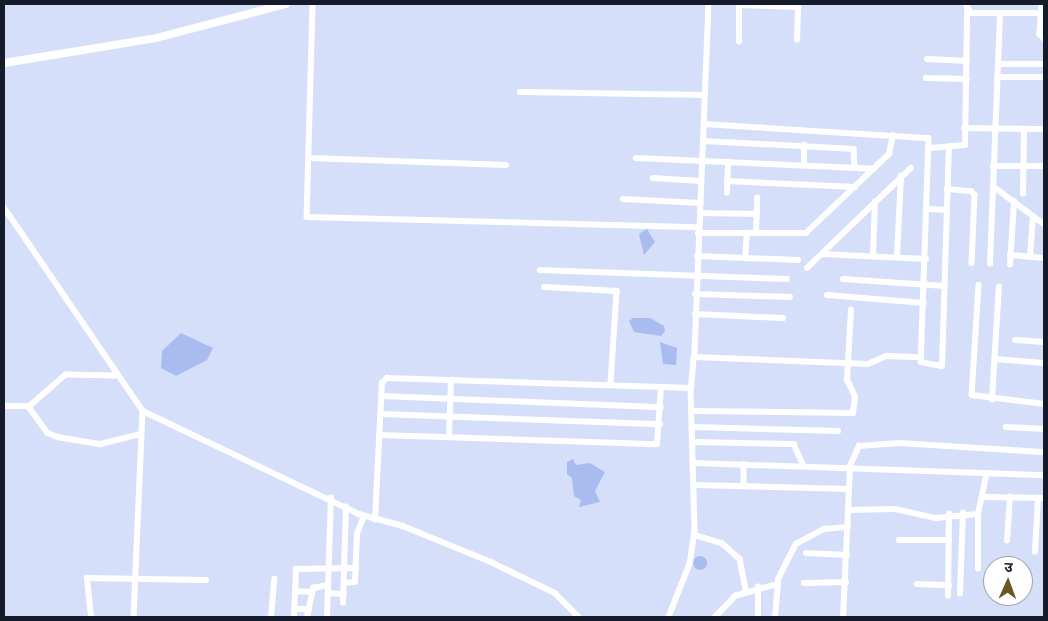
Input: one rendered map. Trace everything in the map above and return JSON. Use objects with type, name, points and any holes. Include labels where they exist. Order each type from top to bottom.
[{"type":"street","points":[[4,63],[156,38],[286,4]]},
{"type":"street","points":[[313,4],[307,217],[747,233],[806,233],[890,154],[893,135]]},
{"type":"street","points":[[668,617],[690,564],[695,535],[695,427],[691,388],[706,95],[708,4]]},
{"type":"street","points":[[739,42],[739,4],[798,5],[797,40]]},
{"type":"street","points":[[930,148],[964,147],[967,79],[966,4]]},
{"type":"street","points":[[1042,4],[1040,34],[1044,38]]},
{"type":"street","points":[[967,11],[1042,13]]},
{"type":"street","points":[[990,264],[1000,13]]},
{"type":"street","points":[[927,59],[967,61]]},
{"type":"street","points":[[998,64],[1044,64]]},
{"type":"street","points":[[997,77],[1044,77]]},
{"type":"street","points":[[926,78],[967,79]]},
{"type":"street","points":[[520,92],[706,95]]},
{"type":"street","points":[[704,124],[929,138],[928,209],[921,362],[942,366],[949,148]]},
{"type":"street","points":[[964,128],[1044,128]]},
{"type":"street","points":[[1024,129],[1024,194]]},
{"type":"street","points":[[703,141],[854,149],[855,168]]},
{"type":"street","points":[[804,146],[804,166]]},
{"type":"street","points":[[309,158],[506,165]]},
{"type":"street","points":[[636,158],[874,168]]},
{"type":"street","points":[[727,193],[728,162]]},
{"type":"street","points":[[993,166],[1044,166]]},
{"type":"street","points":[[807,268],[911,168]]},
{"type":"street","points":[[897,257],[901,176]]},
{"type":"street","points":[[653,178],[701,181]]},
{"type":"street","points":[[727,181],[855,187]]},
{"type":"street","points":[[994,186],[1044,224]]},
{"type":"street","points":[[947,189],[971,190],[975,196],[972,263]]},
{"type":"street","points":[[756,233],[757,198]]},
{"type":"street","points":[[623,199],[700,203]]},
{"type":"street","points":[[1010,265],[1014,201]]},
{"type":"street","points":[[873,256],[875,202]]},
{"type":"street","points":[[4,207],[116,376],[142,411],[331,498],[364,516],[404,526],[491,562],[555,593],[577,617]]},
{"type":"street","points":[[928,209],[946,210]]},
{"type":"street","points":[[700,213],[757,214]]},
{"type":"street","points":[[1030,257],[1033,216]]},
{"type":"street","points":[[744,259],[747,233]]},
{"type":"street","points":[[822,254],[926,259]]},
{"type":"street","points":[[1010,255],[1044,258]]},
{"type":"street","points":[[697,256],[798,260]]},
{"type":"street","points":[[540,270],[787,279]]},
{"type":"street","points":[[842,279],[945,286]]},
{"type":"street","points":[[979,285],[972,395],[992,400],[1044,404]]},
{"type":"street","points":[[544,287],[617,291],[611,384]]},
{"type":"street","points":[[992,400],[999,287]]},
{"type":"street","points":[[695,294],[790,297]]},
{"type":"street","points":[[827,296],[924,304]]},
{"type":"street","points":[[694,412],[851,414],[855,397],[848,384],[851,310]]},
{"type":"street","points":[[695,314],[783,318]]},
{"type":"street","points":[[1015,340],[1044,342]]},
{"type":"street","points":[[694,355],[848,362],[921,357]]},
{"type":"street","points":[[995,360],[1044,363]]},
{"type":"street","points":[[4,406],[29,406],[66,375],[116,376]]},
{"type":"street","points":[[374,520],[382,396],[387,378],[691,388]]},
{"type":"street","points":[[449,437],[451,380]]},
{"type":"street","points":[[379,435],[654,444],[659,442],[661,386]]},
{"type":"street","points":[[382,396],[660,407]]},
{"type":"street","points":[[29,406],[48,433],[58,437],[100,444],[141,434]]},
{"type":"street","points":[[134,617],[142,411]]},
{"type":"street","points":[[381,414],[660,424]]},
{"type":"street","points":[[695,427],[838,431]]},
{"type":"street","points":[[1006,427],[1044,430]]},
{"type":"street","points":[[695,442],[794,444],[804,466]]},
{"type":"street","points":[[844,617],[850,470],[859,446],[868,443],[1044,452]]},
{"type":"street","points":[[695,463],[986,475],[1044,475]]},
{"type":"street","points":[[744,464],[744,486]]},
{"type":"street","points":[[978,569],[978,514],[986,475]]},
{"type":"street","points":[[696,485],[849,489]]},
{"type":"street","points":[[982,497],[1041,498],[1035,552]]},
{"type":"street","points":[[327,617],[331,498]]},
{"type":"street","points":[[1007,541],[1010,498]]},
{"type":"street","points":[[343,604],[346,507]]},
{"type":"street","points":[[848,510],[897,510],[936,518],[949,514],[978,514]]},
{"type":"street","points":[[948,596],[949,514]]},
{"type":"street","points":[[960,594],[963,514]]},
{"type":"street","points":[[344,583],[355,582],[357,534],[364,516]]},
{"type":"street","points":[[775,617],[777,584],[796,544],[819,531],[848,527]]},
{"type":"street","points":[[695,535],[722,543],[740,558],[746,591]]},
{"type":"street","points":[[899,540],[949,540]]},
{"type":"street","points":[[806,552],[847,554]]},
{"type":"street","points":[[294,617],[295,591],[299,567],[356,568]]},
{"type":"street","points":[[91,617],[91,591],[85,579],[206,580]]},
{"type":"street","points":[[271,617],[274,579]]},
{"type":"street","points":[[804,583],[846,582]]},
{"type":"street","points":[[715,617],[746,591],[777,584]]},
{"type":"street","points":[[917,584],[949,585]]},
{"type":"street","points":[[295,591],[312,592],[328,586]]},
{"type":"street","points":[[758,587],[758,617]]},
{"type":"street","points":[[307,617],[312,592]]},
{"type":"street","points":[[328,593],[344,594]]},
{"type":"street","points":[[294,609],[309,609]]},
{"type":"water","points":[[647,229],[655,242],[644,255],[639,234]]},
{"type":"water","points":[[633,318],[650,318],[664,326],[665,331],[661,336],[634,332],[629,321]]},
{"type":"water","points":[[181,333],[213,348],[207,360],[176,376],[161,368],[162,351]]},
{"type":"water","points":[[660,342],[677,348],[676,365],[663,364]]},
{"type":"water","points":[[573,459],[576,465],[590,463],[605,472],[595,491],[600,502],[579,507],[581,500],[574,496],[572,478],[567,474],[567,462]]},
{"type":"water","points":[[697,556],[703,556],[707,563],[703,570],[697,570],[693,566],[693,560]]}]
